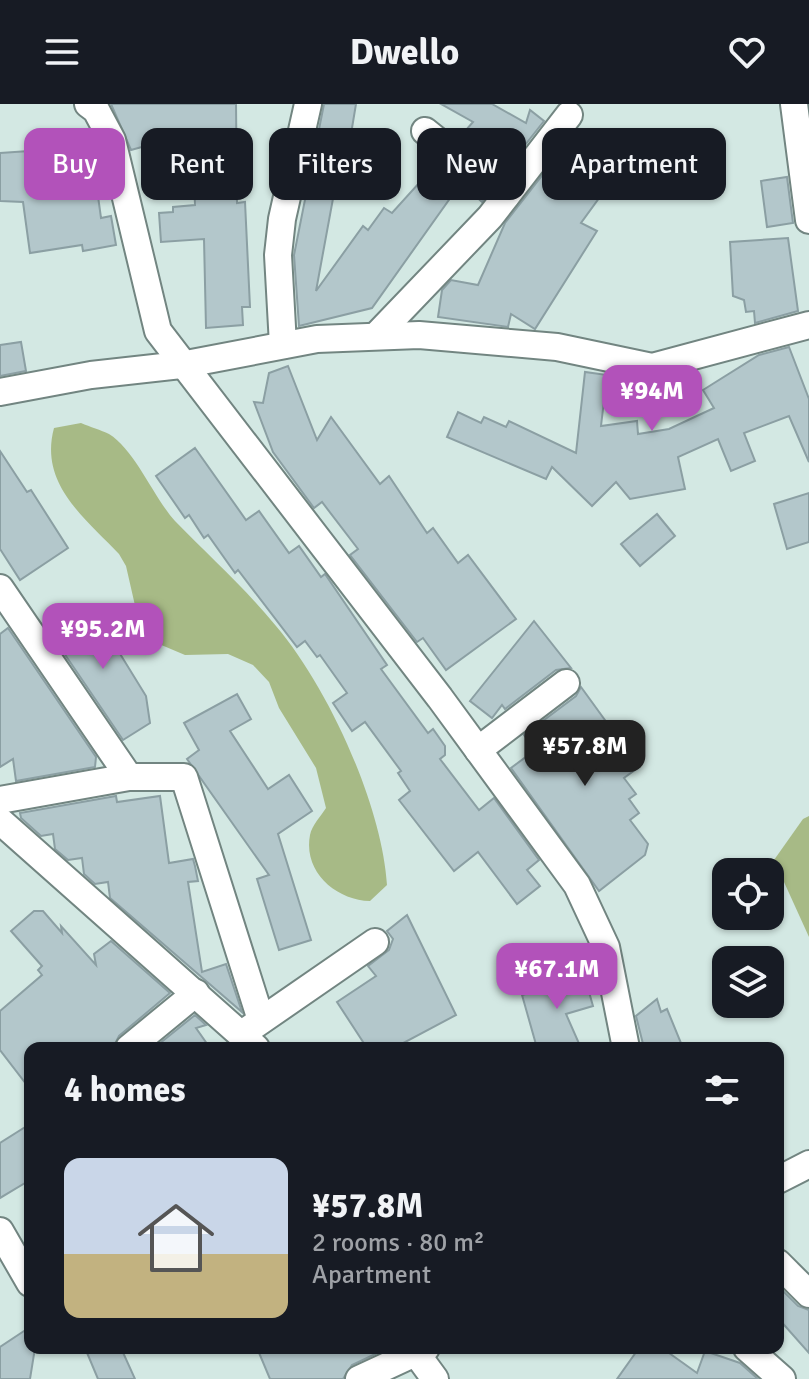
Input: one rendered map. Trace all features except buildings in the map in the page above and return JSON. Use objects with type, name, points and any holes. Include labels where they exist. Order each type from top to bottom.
[{"type":"street","points":[[88,104],[96,110],[112,140],[147,273],[158,331],[478,750],[577,885],[606,947],[625,1042]]},
{"type":"street","points":[[283,345],[278,255],[282,219],[308,104]]},
{"type":"street","points":[[794,104],[809,220]]},
{"type":"street","points":[[526,170],[569,115]]},
{"type":"street","points":[[376,336],[502,200]]},
{"type":"street","points":[[0,392],[91,375],[181,365],[317,339],[376,336],[419,335],[557,347],[652,367],[809,325]]},
{"type":"street","points":[[0,588],[129,777]]},
{"type":"street","points":[[478,750],[566,683]]},
{"type":"street","points":[[0,800],[129,777],[184,777],[253,1034]]},
{"type":"street","points":[[0,821],[196,993],[253,1034]]},
{"type":"street","points":[[253,1034],[375,942]]},
{"type":"street","points":[[136,1042],[196,993]]},
{"type":"street","points":[[784,1177],[809,1164]]},
{"type":"street","points":[[0,1231],[24,1273]]},
{"type":"street","points":[[784,1269],[809,1294]]},
{"type":"street","points":[[359,1379],[412,1354]]},
{"type":"street","points":[[423,1354],[435,1379]]},
{"type":"street","points":[[754,1354],[782,1379]]},
{"type":"green space","points":[[81,423],[118,441],[136,462],[175,521],[264,612],[315,681],[349,748],[375,819],[387,885],[370,901],[334,889],[317,872],[309,848],[310,835],[326,808],[316,768],[279,708],[269,682],[253,665],[228,654],[185,655],[159,644],[139,623],[126,566],[119,554],[68,498],[53,466],[51,448],[54,428]]},
{"type":"green space","points":[[809,816],[809,937],[784,882],[784,858],[775,858],[803,819]]}]
